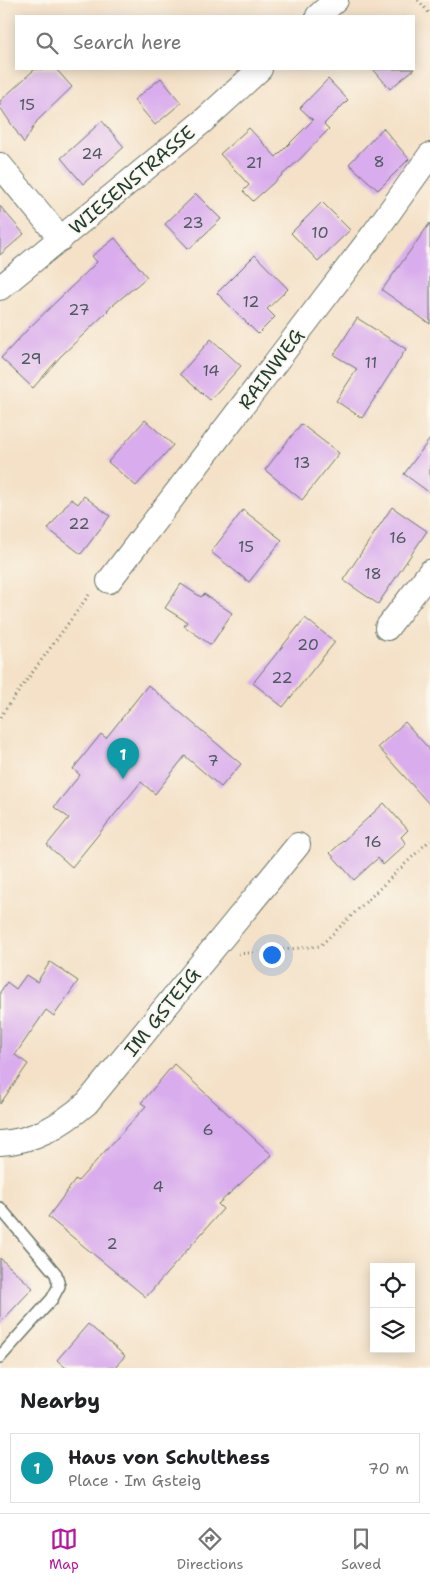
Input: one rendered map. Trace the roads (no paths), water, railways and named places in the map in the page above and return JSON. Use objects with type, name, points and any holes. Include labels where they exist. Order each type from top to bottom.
[{"type":"street","points":[[319,15],[336,0]]},
{"type":"street","name":"WIESENSTRASSE","points":[[0,288],[202,122],[259,70]]},
{"type":"street","name":"RAINWEG","points":[[109,581],[375,232],[430,155]]},
{"type":"street","points":[[0,165],[61,239]]},
{"type":"street","points":[[387,628],[430,572]]},
{"type":"street","name":"IM GSTEIG","points":[[0,1143],[17,1142],[37,1136],[57,1126],[87,1103],[298,845]]},
{"type":"lane","points":[[0,1208],[56,1274],[59,1286],[52,1299],[0,1357]]},
{"type":"place","name":"Haus von Schulthess","points":[[123,779]]}]
